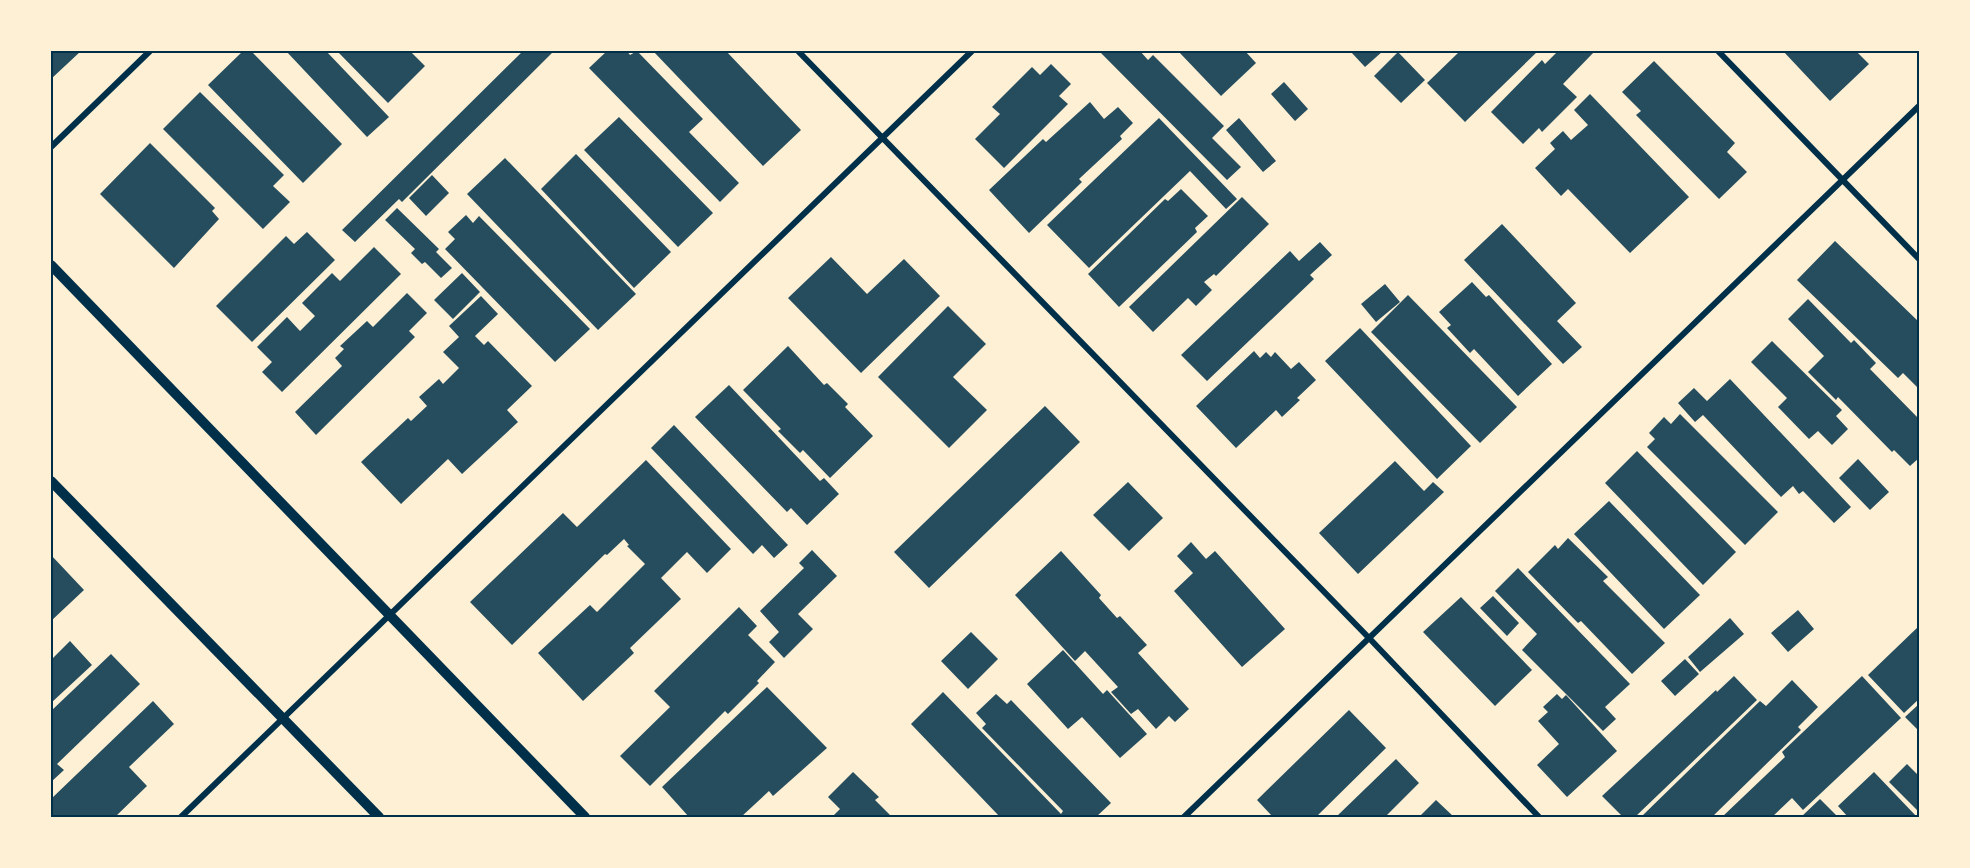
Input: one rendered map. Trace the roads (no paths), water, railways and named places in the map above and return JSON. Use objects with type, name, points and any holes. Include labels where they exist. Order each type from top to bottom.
[{"type":"street","points":[[51,147],[150,51]]},
{"type":"street","points":[[798,51],[1370,639],[1539,817]]},
{"type":"street","points":[[181,817],[972,51]]},
{"type":"street","points":[[1718,51],[1919,259]]},
{"type":"street","points":[[1184,817],[1919,106]]},
{"type":"street","points":[[51,265],[585,817]]},
{"type":"street","points":[[51,481],[379,817]]}]
